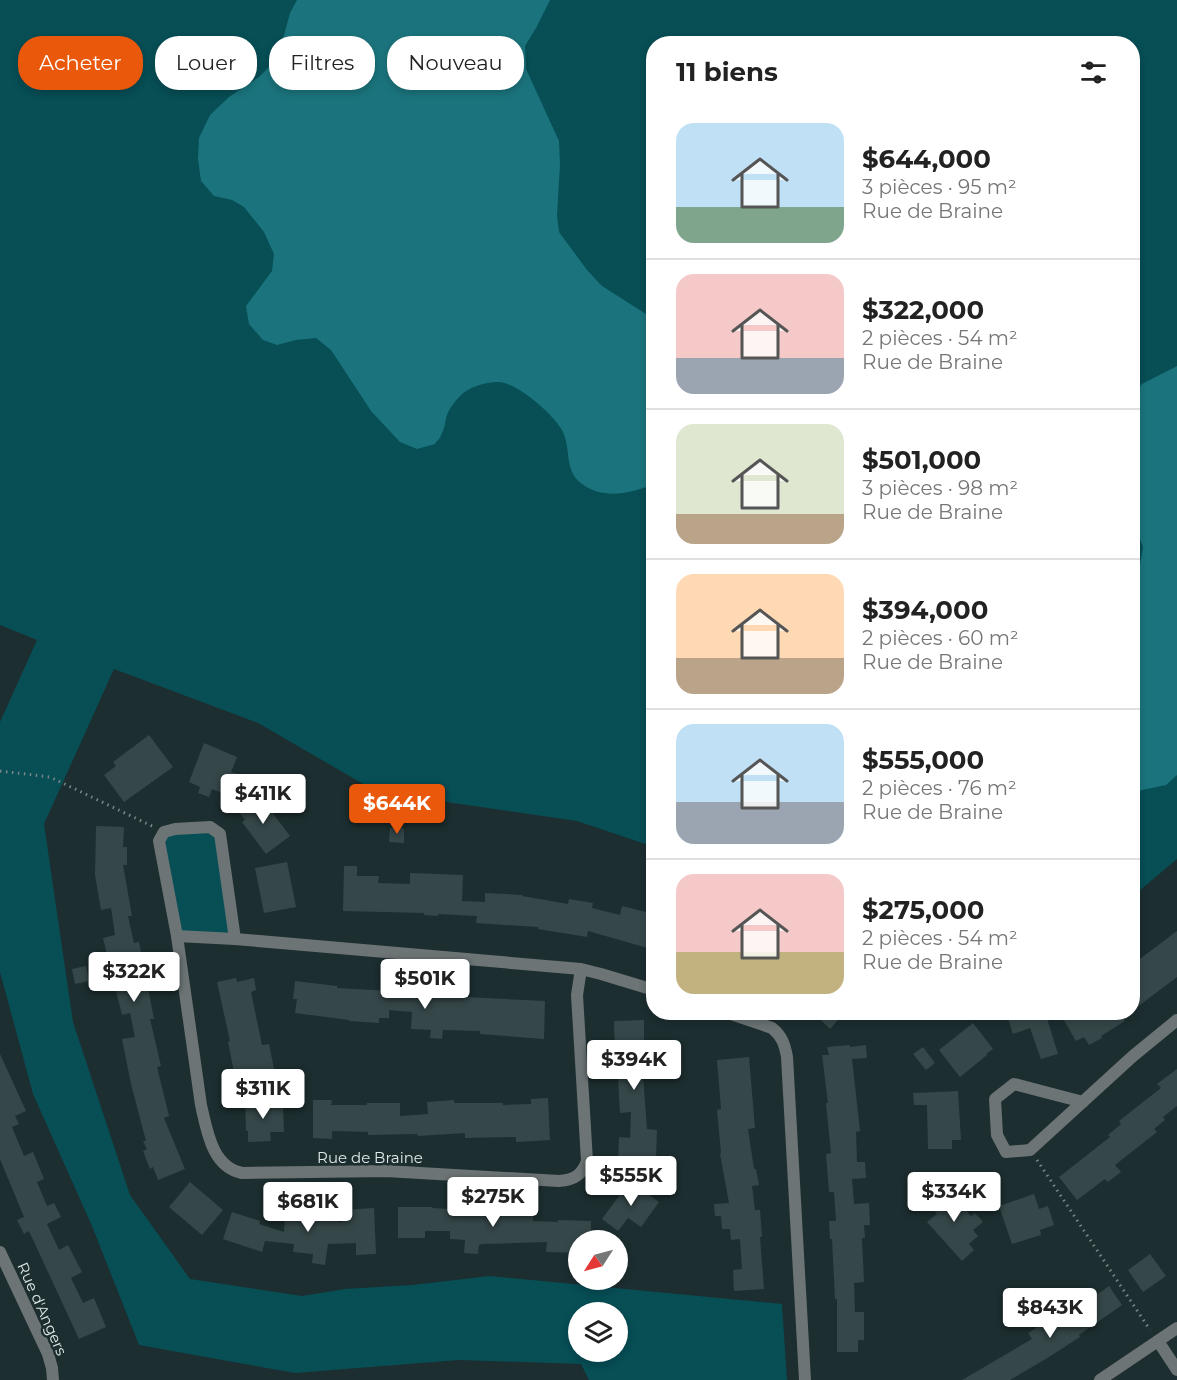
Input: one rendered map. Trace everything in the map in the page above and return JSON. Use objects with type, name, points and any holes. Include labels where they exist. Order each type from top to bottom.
[{"type":"street","points":[[164,832],[210,827],[220,834],[235,939]]},
{"type":"street","name":"Rue de Braine","points":[[164,832],[159,841],[177,936],[201,1105],[217,1157],[234,1172],[386,1171],[559,1180],[574,1178],[580,1174],[587,1161],[578,995],[581,969]]},
{"type":"street","points":[[177,936],[581,969],[646,988]]},
{"type":"street","points":[[748,1020],[772,1028],[778,1033],[785,1046],[787,1057],[805,1380]]},
{"type":"street","points":[[1083,1102],[1014,1084],[995,1100],[997,1136],[1006,1152],[1030,1150],[1083,1102],[1133,1056],[1177,1020]]},
{"type":"street","name":"Rue d'Angers","points":[[0,1252],[48,1354],[53,1380]]},
{"type":"street","points":[[1100,1380],[1177,1328]]},
{"type":"street","points":[[1158,1341],[1177,1370]]},
{"type":"path","points":[[0,771],[50,777],[164,832]]},
{"type":"path","points":[[1030,1150],[1158,1341]]},
{"type":"shaded area","points":[[0,0],[1177,0],[1177,859],[1140,890],[1140,36],[646,36],[646,844],[577,821],[377,792],[258,723],[114,669],[44,824],[73,1022],[130,1195],[190,1279],[302,1296],[345,1289],[412,1285],[490,1276],[568,1283],[568,1290],[628,1289],[782,1304],[787,1380],[589,1380],[581,1364],[459,1360],[295,1373],[139,1345],[92,1226],[33,1094],[0,972],[0,722],[37,640],[0,625]]},
{"type":"shaded area","points":[[297,0],[550,0],[525,46],[526,69],[559,141],[557,215],[559,232],[602,286],[646,314],[646,487],[626,492],[608,493],[590,489],[582,484],[572,472],[565,437],[557,423],[524,393],[506,383],[488,383],[468,390],[456,400],[449,410],[443,431],[435,444],[417,449],[400,442],[371,411],[331,350],[316,338],[277,345],[263,340],[249,324],[246,306],[272,271],[274,254],[264,232],[244,207],[232,200],[214,196],[201,181],[198,159],[199,138],[210,115],[240,90],[257,90],[257,78],[269,67],[269,90],[375,90],[375,36],[284,36],[290,13]]},
{"type":"shaded area","points":[[1177,366],[1177,775],[1166,785],[1140,791],[1140,565],[1143,547],[1140,539],[1140,387]]},
{"type":"shaded area","points":[[175,829],[220,834],[235,939],[177,936],[164,832]]},
{"type":"building","points":[[149,735],[173,767],[124,802],[104,775],[116,766],[113,762]]},
{"type":"building","points":[[204,743],[237,757],[231,772],[241,775],[232,797],[212,789],[209,797],[198,793],[200,787],[189,782]]},
{"type":"building","points":[[259,795],[290,836],[266,854],[242,822],[245,820],[238,811]]},
{"type":"building","points":[[96,826],[124,827],[123,847],[127,847],[127,865],[123,865],[132,916],[128,916],[134,943],[139,942],[154,1019],[150,1019],[161,1066],[157,1067],[169,1116],[164,1118],[185,1169],[158,1180],[153,1167],[150,1169],[143,1151],[147,1149],[143,1141],[146,1141],[122,1039],[135,1037],[130,1013],[122,1015],[103,938],[115,935],[111,908],[101,910],[95,875]]},
{"type":"building","points":[[390,828],[404,828],[404,843],[389,842]]},
{"type":"building","points":[[287,862],[296,907],[264,913],[255,868]]},
{"type":"building","points":[[344,866],[357,866],[357,876],[379,876],[378,883],[410,884],[410,873],[463,875],[462,901],[485,902],[485,893],[523,895],[568,904],[569,899],[593,903],[592,908],[620,915],[622,906],[646,912],[646,948],[588,931],[587,937],[538,929],[538,927],[476,923],[477,916],[343,911]]},
{"type":"building","points":[[1177,931],[1177,977],[1140,1005],[1140,959]]},
{"type":"building","points":[[86,966],[89,981],[75,984],[72,969]]},
{"type":"building","points":[[236,978],[237,982],[254,978],[256,990],[251,992],[262,1045],[269,1044],[275,1074],[236,1082],[217,982]]},
{"type":"building","points":[[295,981],[337,986],[337,988],[545,1001],[544,1039],[480,1034],[480,1031],[443,1030],[442,1039],[430,1038],[431,1030],[411,1029],[412,1012],[389,1010],[389,1018],[379,1018],[379,1023],[295,1013],[297,999],[293,999]]},
{"type":"building","points":[[644,1020],[644,1045],[657,1045],[657,1061],[642,1062],[647,1129],[657,1130],[656,1160],[640,1160],[640,1165],[618,1165],[619,1137],[630,1138],[631,1112],[620,1113],[614,1021]]},
{"type":"building","points":[[821,1020],[838,1020],[830,1029]]},
{"type":"building","points":[[1009,1020],[1047,1020],[1058,1054],[1041,1059],[1030,1028],[1013,1034]]},
{"type":"building","points":[[1064,1020],[1125,1021],[1089,1045],[1084,1037],[1076,1041]]},
{"type":"building","points":[[973,1023],[993,1049],[960,1077],[939,1050]]},
{"type":"building","points":[[850,1045],[850,1047],[866,1045],[867,1058],[852,1059],[860,1131],[856,1132],[857,1162],[865,1162],[866,1178],[852,1179],[854,1204],[869,1203],[870,1225],[864,1225],[865,1238],[862,1238],[864,1282],[854,1283],[855,1312],[864,1312],[864,1340],[858,1340],[858,1352],[837,1352],[837,1299],[835,1299],[829,1221],[836,1221],[834,1192],[829,1192],[826,1154],[831,1153],[822,1055],[829,1055],[827,1047]]},
{"type":"building","points":[[923,1047],[935,1063],[926,1070],[913,1054]]},
{"type":"building","points":[[0,1054],[26,1111],[15,1116],[19,1124],[12,1127],[24,1156],[33,1152],[44,1179],[37,1182],[47,1206],[54,1203],[61,1217],[47,1224],[59,1250],[68,1245],[82,1272],[71,1278],[83,1303],[94,1298],[106,1327],[79,1339],[29,1231],[24,1234],[17,1220],[24,1217],[0,1159]]},
{"type":"building","points":[[749,1057],[755,1128],[748,1129],[754,1169],[756,1169],[759,1185],[752,1186],[755,1210],[760,1210],[764,1289],[734,1291],[733,1270],[742,1269],[740,1239],[731,1240],[730,1229],[722,1229],[721,1216],[715,1216],[714,1204],[729,1203],[720,1154],[717,1110],[721,1109],[717,1060]]},
{"type":"building","points":[[1177,1069],[1177,1106],[1163,1117],[1165,1120],[1154,1129],[1157,1132],[1115,1165],[1121,1172],[1108,1182],[1105,1179],[1077,1200],[1059,1177],[1110,1137],[1108,1135],[1121,1124],[1119,1121],[1161,1088],[1157,1084]]},
{"type":"building","points":[[958,1091],[961,1140],[952,1140],[952,1149],[928,1149],[927,1105],[914,1105],[913,1093]]},
{"type":"building","points":[[268,1098],[268,1107],[283,1107],[284,1132],[270,1132],[271,1141],[248,1142],[245,1099]]},
{"type":"building","points":[[548,1098],[550,1140],[516,1142],[516,1137],[465,1138],[465,1133],[418,1136],[417,1134],[368,1135],[368,1132],[332,1131],[332,1139],[313,1138],[313,1100],[332,1100],[331,1105],[400,1103],[400,1116],[428,1114],[427,1102],[454,1100],[454,1103],[503,1103],[503,1105],[531,1104],[531,1099]]},
{"type":"building","points":[[630,1181],[659,1202],[641,1227],[628,1218],[617,1230],[602,1219]]},
{"type":"building","points":[[190,1182],[223,1210],[202,1235],[169,1207]]},
{"type":"building","points":[[946,1187],[971,1216],[975,1213],[983,1222],[973,1230],[978,1236],[969,1244],[974,1250],[962,1261],[927,1222],[937,1214],[928,1203]]},
{"type":"building","points":[[1034,1194],[1039,1209],[1048,1206],[1054,1225],[1040,1230],[1041,1235],[1012,1244],[999,1206]]},
{"type":"building","points":[[398,1207],[484,1211],[484,1215],[533,1213],[533,1221],[591,1221],[591,1230],[568,1230],[568,1253],[546,1252],[547,1242],[482,1244],[479,1245],[478,1254],[464,1253],[465,1240],[450,1239],[450,1231],[425,1231],[425,1238],[398,1238]]},
{"type":"building","points":[[374,1208],[376,1254],[356,1255],[356,1243],[328,1244],[325,1265],[312,1263],[313,1254],[293,1252],[294,1244],[265,1241],[262,1252],[223,1239],[232,1212],[284,1232],[285,1216],[342,1222],[341,1210]]},
{"type":"building","points":[[1150,1254],[1166,1276],[1143,1292],[1128,1270]]},
{"type":"building","points":[[1109,1286],[1122,1305],[1049,1357],[1010,1380],[962,1380],[1032,1339],[1028,1333],[1055,1316],[1057,1318],[1064,1313],[1066,1316]]}]
